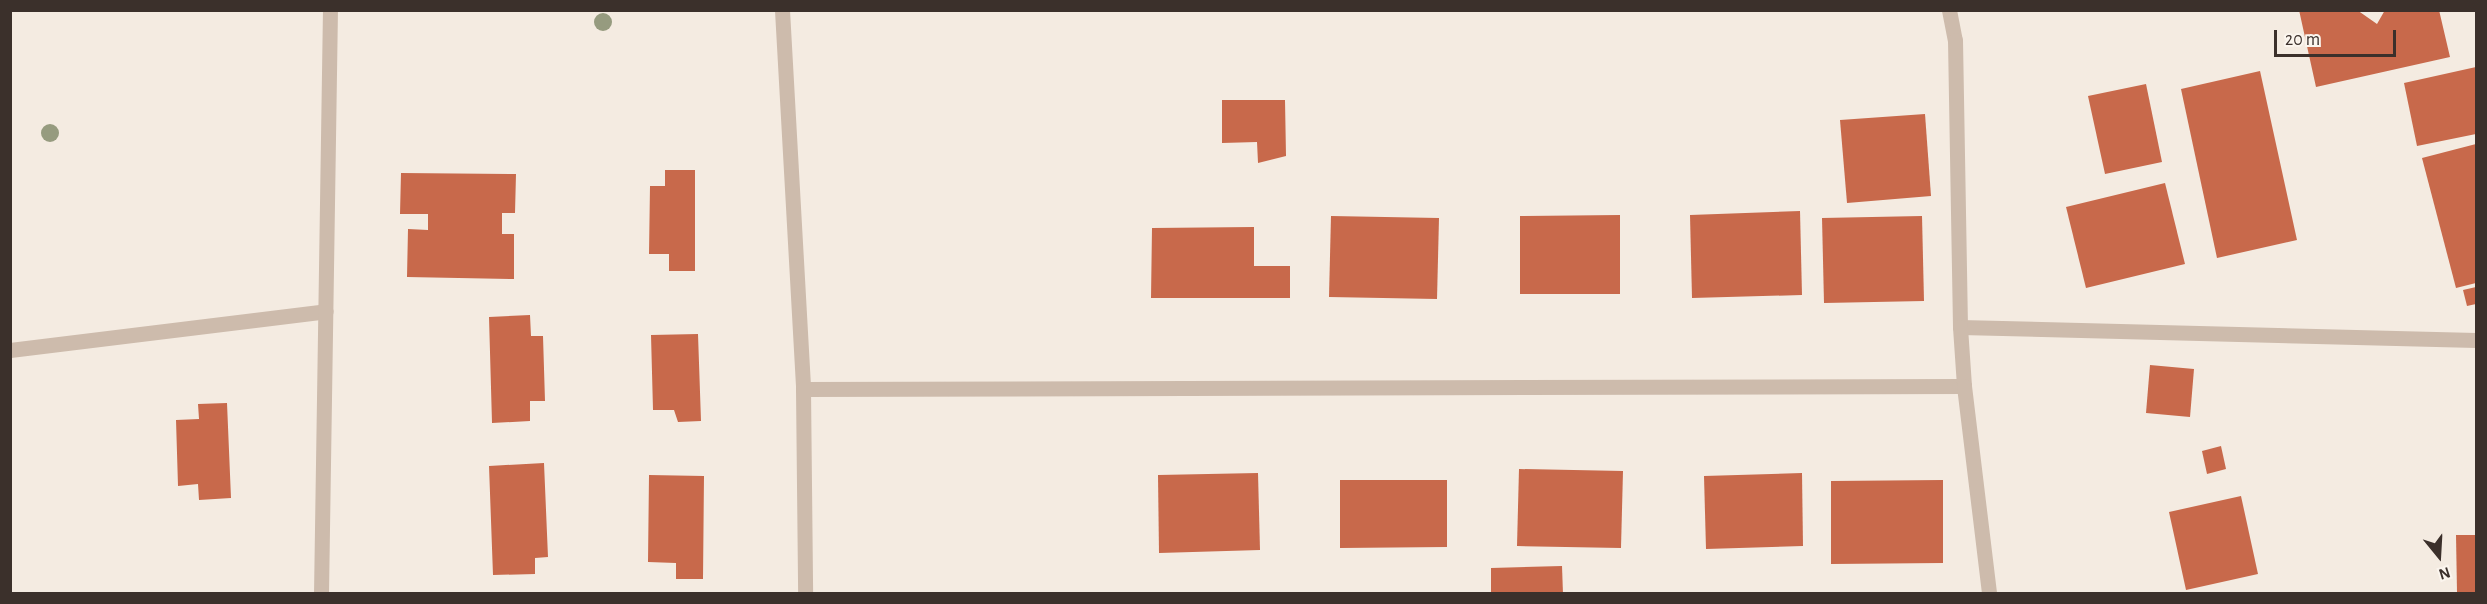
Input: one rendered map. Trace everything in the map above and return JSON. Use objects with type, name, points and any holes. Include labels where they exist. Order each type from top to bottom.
[{"type":"street","points":[[321,594],[330,10]]},
{"type":"street","points":[[782,10],[803,389],[805,594]]},
{"type":"street","points":[[1949,10],[1954,40],[1960,327],[1964,386],[1989,594]]},
{"type":"street","points":[[10,350],[326,311]]},
{"type":"street","points":[[1960,327],[2476,340]]},
{"type":"street","points":[[803,389],[1964,386]]},
{"type":"building","points":[[2299,10],[2357,10],[2377,24],[2385,10],[2439,10],[2450,57],[2316,87]]},
{"type":"building","points":[[2476,67],[2476,134],[2417,146],[2404,83]]},
{"type":"building","points":[[2260,71],[2297,240],[2217,258],[2181,89]]},
{"type":"building","points":[[2146,84],[2162,162],[2105,174],[2088,96]]},
{"type":"building","points":[[1222,100],[1285,100],[1286,156],[1258,163],[1257,142],[1222,143]]},
{"type":"building","points":[[1925,114],[1931,196],[1847,203],[1840,120]]},
{"type":"building","points":[[2476,144],[2476,283],[2456,288],[2422,158]]},
{"type":"building","points":[[665,170],[695,170],[695,271],[669,271],[669,254],[649,254],[650,186],[665,186]]},
{"type":"building","points":[[401,173],[516,174],[515,213],[502,213],[502,234],[514,234],[514,279],[407,277],[408,229],[428,230],[428,214],[400,214]]},
{"type":"building","points":[[2165,183],[2185,264],[2086,288],[2066,207]]},
{"type":"building","points":[[1800,211],[1802,295],[1692,298],[1690,215]]},
{"type":"building","points":[[1620,215],[1620,294],[1520,294],[1520,216]]},
{"type":"building","points":[[1331,216],[1439,218],[1437,299],[1329,297]]},
{"type":"building","points":[[1922,216],[1924,301],[1824,303],[1822,218]]},
{"type":"building","points":[[1254,227],[1254,266],[1290,266],[1290,298],[1151,298],[1152,228]]},
{"type":"building","points":[[2476,287],[2476,304],[2467,306],[2463,290]]},
{"type":"building","points":[[530,315],[531,336],[543,336],[545,401],[530,401],[530,421],[492,423],[489,317]]},
{"type":"building","points":[[698,334],[701,421],[678,422],[674,410],[653,410],[651,335]]},
{"type":"building","points":[[2150,365],[2194,369],[2190,417],[2146,413]]},
{"type":"building","points":[[227,403],[231,498],[199,500],[198,484],[178,486],[176,420],[199,419],[198,404]]},
{"type":"building","points":[[2221,446],[2226,469],[2207,474],[2202,451]]},
{"type":"building","points":[[544,463],[548,557],[535,558],[535,574],[493,575],[489,466]]},
{"type":"building","points":[[1519,469],[1623,471],[1621,548],[1517,546]]},
{"type":"building","points":[[1258,473],[1260,550],[1159,553],[1158,475]]},
{"type":"building","points":[[1802,473],[1803,546],[1706,549],[1704,476]]},
{"type":"building","points":[[649,475],[704,476],[703,579],[676,579],[676,563],[648,562]]},
{"type":"building","points":[[1340,480],[1447,480],[1447,547],[1340,548]]},
{"type":"building","points":[[1943,480],[1943,563],[1831,564],[1831,481]]},
{"type":"building","points":[[2241,496],[2258,574],[2186,590],[2169,512]]},
{"type":"building","points":[[2456,535],[2476,535],[2476,592],[2457,592]]},
{"type":"building","points":[[1562,566],[1563,594],[1491,594],[1491,568]]}]
